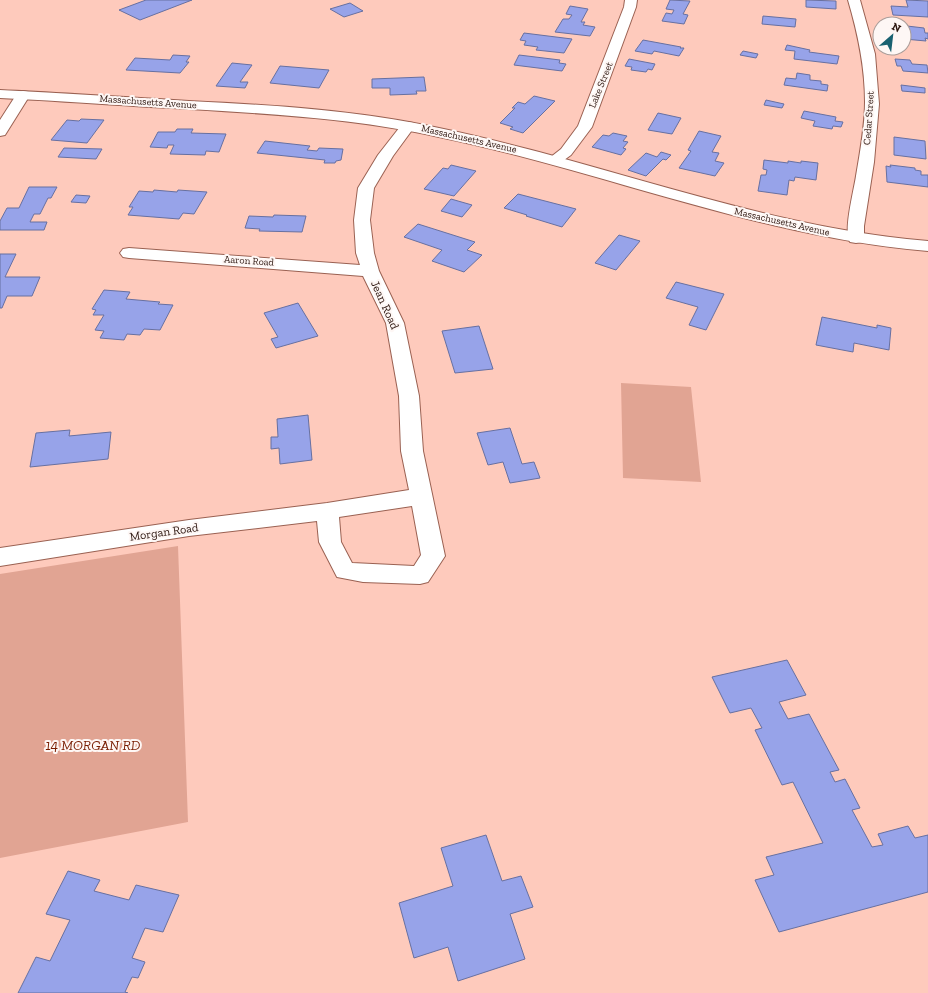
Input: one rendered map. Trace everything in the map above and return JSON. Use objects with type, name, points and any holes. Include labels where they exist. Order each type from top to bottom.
[{"type":"street","name":"Lake Street","points":[[555,160],[566,152],[585,127],[630,7],[631,0]]},
{"type":"street","name":"Cedar Street","points":[[854,0],[868,54],[872,104],[866,162],[856,226],[856,238]]},
{"type":"street","name":"Massachusetts Avenue","points":[[0,94],[256,108],[329,114],[408,126],[502,146],[764,219],[810,230],[856,238],[928,246]]},
{"type":"street","points":[[0,132],[23,95]]},
{"type":"street","name":"Jean Road","points":[[327,511],[330,542],[345,571],[363,574],[420,575],[433,556],[412,450],[409,396],[395,323],[370,271],[365,252],[362,220],[366,188],[386,155],[408,126]]},
{"type":"street","name":"Aaron Road","points":[[129,253],[370,271]]},
{"type":"street","points":[[327,511],[421,496]]},
{"type":"street","name":"Morgan Road","points":[[0,557],[189,528],[327,511]]},
{"type":"green space","points":[[621,383],[691,387],[701,482],[623,478]]},
{"type":"green space","name":"14 MORGAN RD","points":[[178,546],[188,822],[0,858],[0,574]]},
{"type":"building","points":[[146,0],[192,0],[140,20],[119,10]]},
{"type":"building","points":[[670,0],[690,1],[683,14],[688,15],[684,24],[662,21],[666,13],[672,14],[674,10],[666,9]]},
{"type":"building","points":[[806,0],[836,1],[836,9],[806,7]]},
{"type":"building","points":[[906,0],[928,1],[928,17],[893,15],[891,6],[908,7]]},
{"type":"building","points":[[350,3],[363,11],[344,17],[330,9]]},
{"type":"building","points":[[570,6],[588,9],[581,22],[585,22],[583,25],[595,27],[590,36],[555,32],[563,19],[569,19],[572,15],[566,14]]},
{"type":"building","points":[[763,16],[796,19],[795,27],[762,24]]},
{"type":"building","points":[[912,27],[924,28],[925,33],[928,33],[928,39],[925,38],[926,41],[912,40]]},
{"type":"building","points":[[524,33],[572,39],[564,53],[536,50],[538,47],[524,45],[526,41],[520,40]]},
{"type":"building","points":[[643,40],[684,48],[679,56],[654,51],[652,54],[635,51]]},
{"type":"building","points":[[787,45],[810,50],[809,52],[839,56],[837,64],[794,59],[795,51],[785,50]]},
{"type":"building","points":[[743,51],[758,54],[756,58],[740,55]]},
{"type":"building","points":[[173,55],[190,56],[186,62],[189,62],[180,73],[126,70],[135,58],[170,60]]},
{"type":"building","points":[[519,55],[560,60],[559,63],[566,64],[562,71],[514,65]]},
{"type":"building","points":[[629,59],[655,64],[652,70],[648,69],[646,72],[631,70],[632,67],[625,66]]},
{"type":"building","points":[[895,59],[910,60],[912,64],[927,65],[928,73],[903,71],[901,66],[897,66]]},
{"type":"building","points":[[232,63],[252,65],[240,82],[248,82],[245,88],[216,86]]},
{"type":"building","points":[[280,66],[329,70],[319,88],[270,83]]},
{"type":"building","points":[[797,73],[810,75],[810,80],[821,81],[821,84],[828,85],[827,91],[784,85],[786,78],[796,79]]},
{"type":"building","points":[[424,77],[426,91],[416,91],[417,94],[390,95],[390,88],[372,88],[372,79]]},
{"type":"building","points":[[901,85],[925,88],[925,93],[902,91]]},
{"type":"building","points":[[534,96],[555,101],[523,133],[510,129],[513,127],[500,123],[515,108],[512,108],[518,102],[525,104]]},
{"type":"building","points":[[766,100],[784,104],[782,108],[764,105]]},
{"type":"building","points":[[804,111],[836,117],[835,121],[843,122],[841,127],[833,126],[832,129],[813,126],[815,121],[801,118]]},
{"type":"building","points":[[658,113],[681,118],[672,134],[648,130]]},
{"type":"building","points":[[81,119],[104,120],[87,143],[51,140],[67,120],[79,121]]},
{"type":"building","points":[[177,129],[193,129],[191,133],[226,134],[219,152],[206,151],[205,155],[170,154],[174,145],[168,145],[167,148],[150,147],[158,132],[175,132]]},
{"type":"building","points":[[699,131],[721,136],[712,152],[719,153],[715,161],[724,163],[715,176],[679,168],[691,151],[688,150]]},
{"type":"building","points":[[613,133],[627,136],[623,141],[628,142],[623,148],[626,149],[621,155],[592,147],[603,135],[609,136]]},
{"type":"building","points":[[894,137],[925,141],[926,159],[894,155]]},
{"type":"building","points":[[265,141],[310,146],[307,150],[317,151],[319,148],[343,149],[341,160],[336,161],[335,163],[324,163],[325,160],[257,153]]},
{"type":"building","points":[[64,148],[102,149],[96,159],[58,157]]},
{"type":"building","points":[[661,152],[671,155],[666,160],[663,159],[646,176],[628,170],[646,153],[657,157]]},
{"type":"building","points":[[764,160],[788,163],[788,161],[801,163],[801,161],[818,163],[816,180],[795,177],[794,181],[789,180],[787,195],[758,191],[761,175],[766,175],[767,170],[763,169]]},
{"type":"building","points":[[451,165],[476,171],[454,196],[424,189],[443,168],[448,169]]},
{"type":"building","points":[[890,165],[915,168],[915,170],[921,171],[921,175],[928,175],[928,187],[887,182],[886,166],[891,167]]},
{"type":"building","points":[[29,187],[57,187],[51,198],[48,198],[40,214],[34,214],[30,222],[47,222],[44,230],[0,230],[0,221],[7,208],[19,208]]},
{"type":"building","points":[[154,190],[207,192],[194,214],[183,213],[179,219],[128,215],[133,207],[129,207],[139,191],[153,192]]},
{"type":"building","points":[[518,194],[576,209],[562,227],[504,208]]},
{"type":"building","points":[[76,195],[90,196],[86,203],[71,202]]},
{"type":"building","points":[[451,199],[472,205],[462,217],[441,211]]},
{"type":"building","points":[[274,215],[306,216],[302,232],[259,231],[260,229],[245,228],[249,216],[273,217]]},
{"type":"building","points":[[418,224],[475,242],[467,250],[482,255],[464,272],[432,261],[442,250],[404,237]]},
{"type":"building","points":[[619,235],[640,241],[616,270],[595,263]]},
{"type":"building","points":[[0,254],[16,254],[5,277],[40,277],[32,296],[7,296],[2,308],[0,308]]},
{"type":"building","points":[[676,282],[724,294],[706,330],[689,325],[698,307],[666,298]]},
{"type":"building","points":[[104,290],[130,292],[126,299],[160,302],[158,304],[173,305],[160,330],[144,329],[140,335],[127,334],[124,340],[100,338],[104,331],[95,330],[104,315],[93,315],[96,310],[92,309]]},
{"type":"building","points":[[298,303],[318,336],[276,348],[271,339],[278,337],[264,313]]},
{"type":"building","points":[[822,317],[877,328],[877,325],[891,328],[889,350],[854,343],[853,352],[816,345]]},
{"type":"building","points":[[479,326],[493,369],[455,373],[442,331]]},
{"type":"building","points":[[308,415],[312,460],[280,464],[279,448],[271,449],[271,437],[278,437],[277,419]]},
{"type":"building","points":[[510,428],[522,464],[534,462],[540,478],[510,483],[503,462],[488,465],[477,433]]},
{"type":"building","points":[[70,430],[69,436],[111,432],[108,459],[30,467],[36,433]]},
{"type":"building","points":[[787,660],[806,695],[779,702],[788,719],[809,714],[839,770],[830,772],[835,782],[845,779],[860,808],[852,810],[872,847],[883,845],[878,834],[908,826],[915,838],[928,835],[928,892],[779,932],[755,880],[774,875],[766,857],[823,843],[793,782],[782,785],[755,730],[762,728],[751,708],[730,713],[712,677]]},
{"type":"building","points":[[486,835],[502,881],[521,876],[533,907],[510,914],[525,959],[458,981],[448,947],[414,958],[399,903],[453,886],[441,848]]},
{"type":"building","points":[[68,871],[100,880],[94,891],[129,900],[136,885],[179,895],[163,932],[145,928],[132,958],[145,962],[138,978],[132,977],[125,992],[128,993],[18,993],[36,957],[50,961],[70,920],[46,914]]}]
